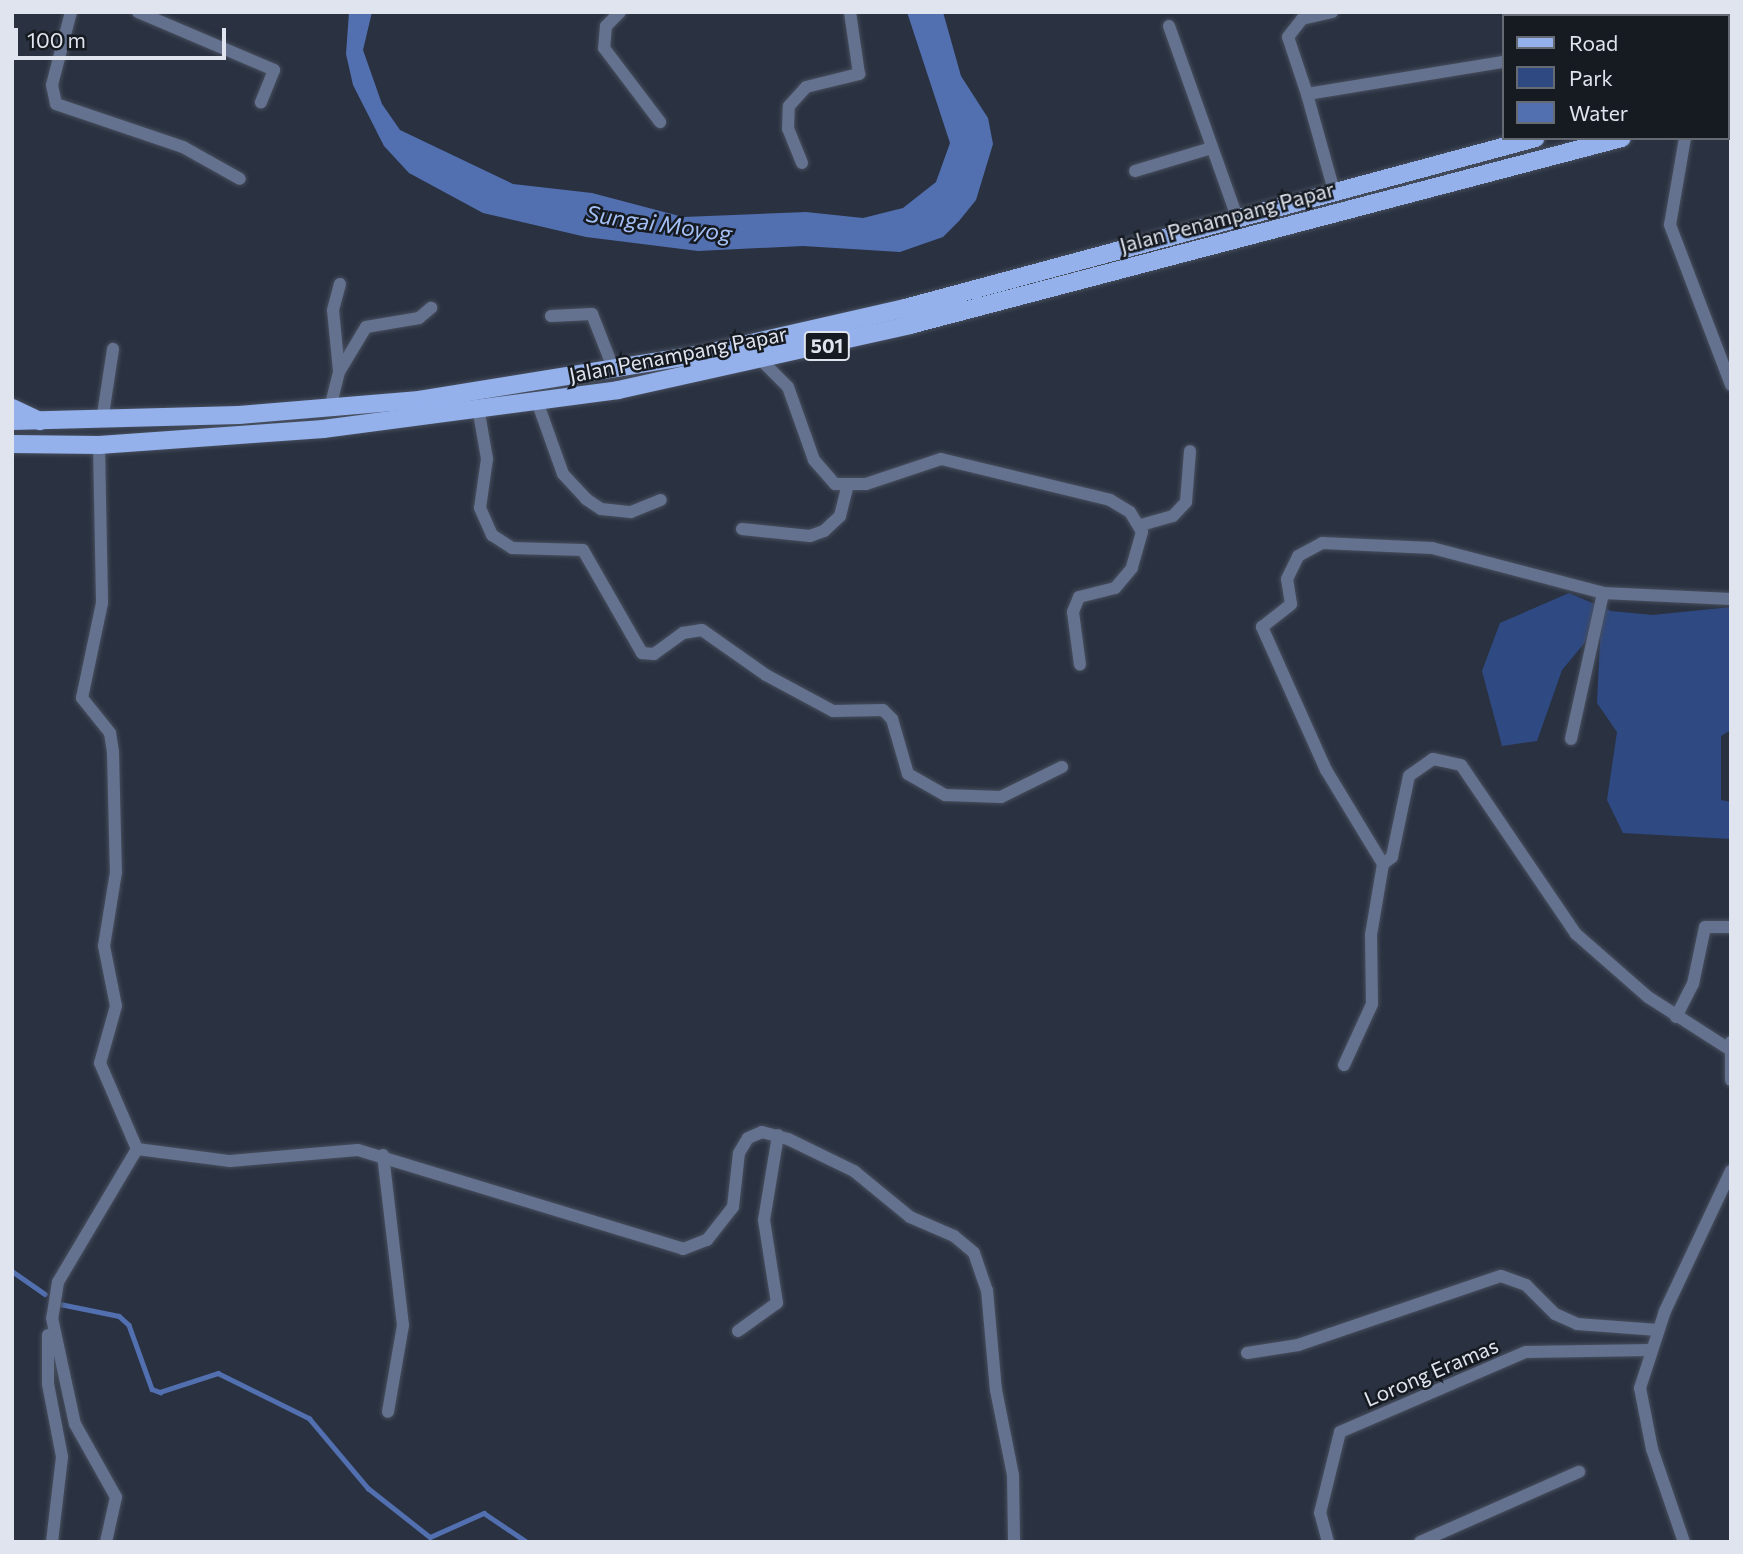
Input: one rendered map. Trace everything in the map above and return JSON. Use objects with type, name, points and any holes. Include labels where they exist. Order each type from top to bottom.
[{"type":"main road","name":"Jalan Penampang Papar","points":[[12,421],[102,421],[330,408],[614,370],[905,308],[1528,140]]},
{"type":"main road","name":"Jalan Penampang Papar","points":[[12,444],[99,445],[479,413],[763,362],[1614,140]]},
{"type":"main road","points":[[12,408],[42,422]]},
{"type":"street","points":[[71,12],[52,85],[56,104],[183,147],[240,179]]},
{"type":"street","points":[[138,12],[274,70],[261,103]]},
{"type":"street","points":[[620,12],[606,26],[604,48],[660,122]]},
{"type":"street","points":[[802,163],[788,129],[789,106],[806,87],[859,74],[850,12]]},
{"type":"street","points":[[1332,12],[1302,19],[1288,37],[1334,191]]},
{"type":"street","points":[[1169,26],[1210,148],[1237,217]]},
{"type":"street","points":[[1307,94],[1502,62]]},
{"type":"street","points":[[1685,140],[1670,225],[1731,385]]},
{"type":"street","points":[[1135,171],[1210,148]]},
{"type":"street","points":[[339,372],[333,310],[341,284]]},
{"type":"street","points":[[330,408],[339,372],[366,327],[419,318],[431,308]]},
{"type":"street","points":[[551,316],[592,314],[614,370]]},
{"type":"street","points":[[102,421],[113,349]]},
{"type":"street","points":[[763,362],[788,387],[821,473],[848,485],[914,463],[951,460],[1110,500],[1141,525]]},
{"type":"street","points":[[538,404],[563,474],[586,499],[601,509],[631,512],[661,500]]},
{"type":"street","points":[[479,413],[487,459],[480,508],[492,535],[512,548],[583,550],[642,653],[654,654],[683,634],[702,629],[766,676],[833,711],[883,710],[892,719],[908,774],[946,796],[1002,797],[1062,767]]},
{"type":"street","points":[[99,445],[102,603],[82,698],[110,733],[113,753],[116,872],[104,946],[116,1006],[100,1063],[138,1149]]},
{"type":"street","points":[[1141,525],[1173,516],[1186,502],[1190,451]]},
{"type":"street","points":[[742,529],[810,536],[824,531],[840,516],[848,485]]},
{"type":"street","points":[[1080,665],[1075,604],[1085,594],[1121,584],[1136,557],[1141,525]]},
{"type":"street","points":[[1343,1065],[1372,1004],[1371,935],[1383,864],[1326,770],[1264,639],[1263,623],[1291,604],[1287,579],[1298,556],[1322,543],[1422,546],[1602,593],[1731,598]]},
{"type":"street","points":[[1571,739],[1602,593]]},
{"type":"street","points":[[1383,864],[1392,857],[1409,776],[1433,759],[1461,765],[1486,793],[1567,923],[1676,1017],[1730,1045],[1731,1080]]},
{"type":"street","points":[[1676,1017],[1693,984],[1705,927],[1731,927]]},
{"type":"street","points":[[138,1149],[230,1161],[322,1151],[383,1155],[683,1250],[708,1240],[733,1208],[743,1145],[762,1132],[778,1135],[854,1171],[910,1217],[954,1236],[974,1254],[987,1290],[996,1390],[1013,1475],[1014,1542]]},
{"type":"street","points":[[738,1331],[777,1303],[764,1220],[778,1135]]},
{"type":"street","points":[[52,1542],[59,1433],[48,1384],[52,1318],[58,1282],[138,1149]]},
{"type":"street","points":[[383,1155],[403,1325],[388,1412]]},
{"type":"street","points":[[1684,1542],[1641,1403],[1651,1350],[1658,1330],[1731,1171]]},
{"type":"street","points":[[1247,1353],[1298,1345],[1501,1276],[1526,1285],[1555,1314],[1577,1324],[1658,1330]]},
{"type":"street","points":[[52,1318],[59,1365],[86,1450],[116,1497],[106,1542]]},
{"type":"street","name":"Lorong Eramas","points":[[1328,1542],[1320,1513],[1340,1432],[1526,1352],[1564,1346],[1651,1350]]},
{"type":"street","points":[[59,1433],[86,1450]]},
{"type":"street","points":[[1420,1542],[1579,1472]]},
{"type":"green space","points":[[1569,593],[1611,611],[1653,615],[1731,607],[1731,730],[1721,736],[1721,800],[1731,802],[1731,839],[1623,833],[1607,800],[1617,732],[1597,703],[1600,639],[1587,640],[1562,670],[1537,741],[1502,746],[1482,671],[1500,623]]},
{"type":"water","name":"Sungai Moyog","points":[[349,12],[372,12],[363,50],[382,104],[400,130],[513,184],[592,193],[683,217],[806,212],[863,218],[903,208],[936,182],[950,143],[907,12],[943,12],[961,76],[988,118],[993,144],[976,200],[959,221],[943,237],[900,252],[803,246],[698,251],[586,237],[483,213],[409,173],[384,146],[353,85],[346,54]]},
{"type":"waterway","points":[[12,1271],[45,1294]]},
{"type":"waterway","points":[[60,1304],[119,1316],[129,1325],[152,1389],[160,1392],[218,1373],[309,1418],[368,1488],[430,1537],[484,1513],[527,1542]]}]
